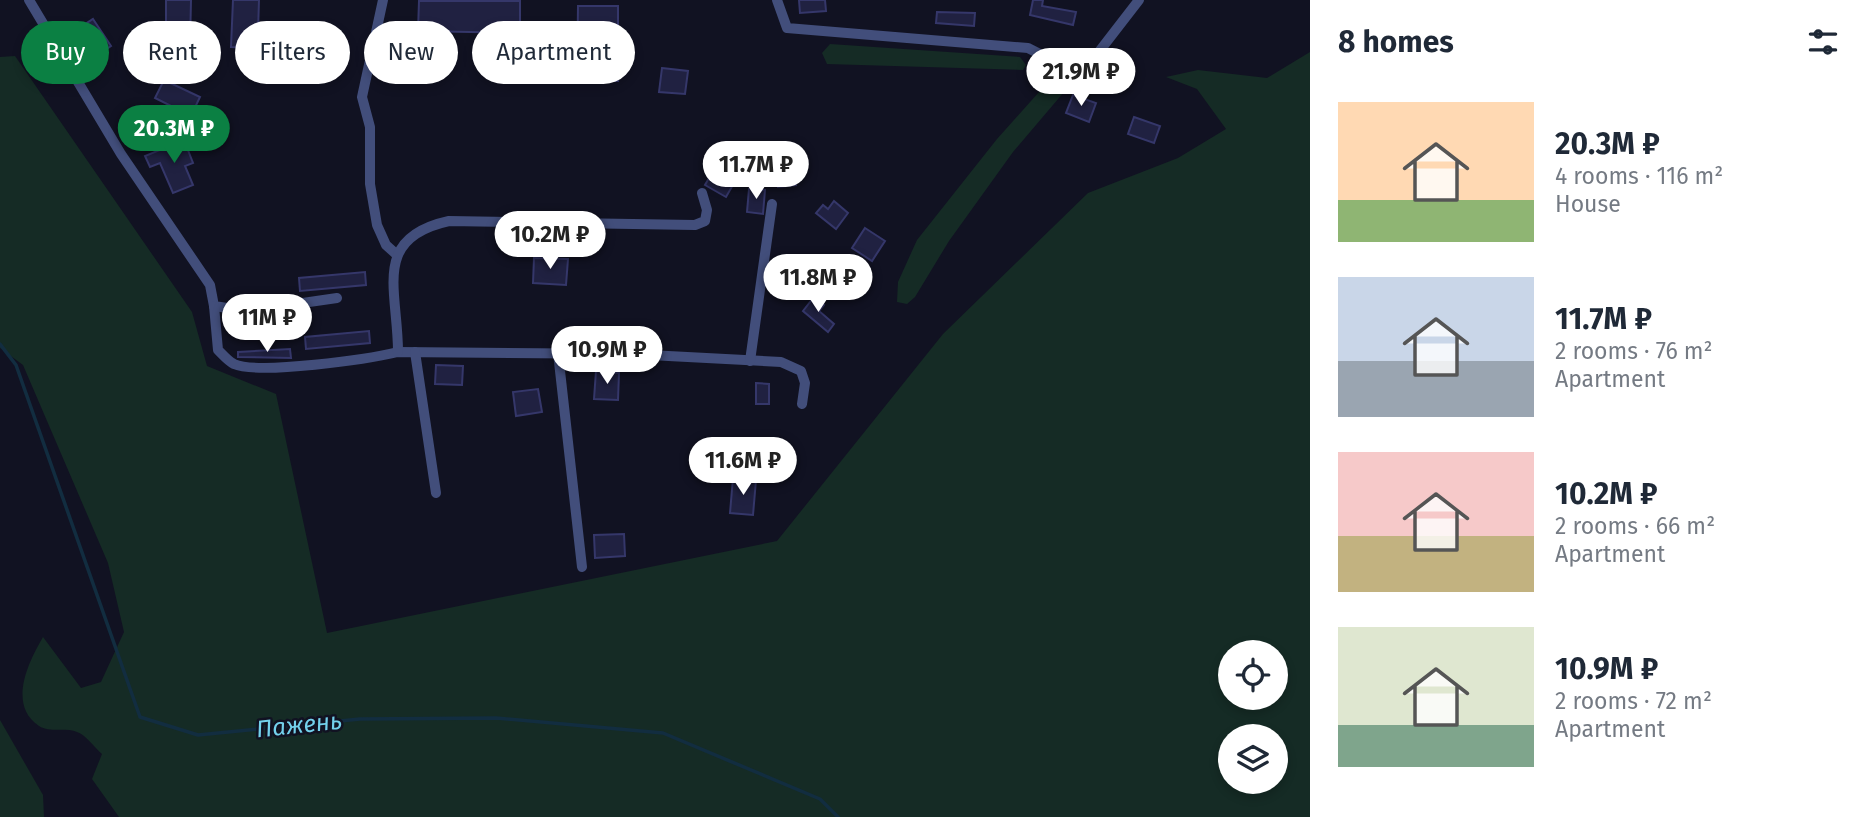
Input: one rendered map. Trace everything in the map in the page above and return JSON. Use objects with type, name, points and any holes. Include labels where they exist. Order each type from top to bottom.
[{"type":"street","points":[[29,0],[121,154],[210,285],[218,350],[234,364],[261,368],[377,357],[398,352],[558,353],[780,362],[801,371],[805,383],[802,404]]},
{"type":"street","points":[[383,0],[377,39],[362,97],[370,127],[370,184],[377,225],[386,245],[396,254]]},
{"type":"street","points":[[777,0],[788,28],[1028,48],[1081,75],[1139,0]]},
{"type":"street","points":[[398,352],[396,254],[406,238],[427,226],[449,221],[695,225],[705,221],[707,210],[702,193]]},
{"type":"street","points":[[750,361],[772,204]]},
{"type":"street","points":[[214,306],[247,311],[337,298]]},
{"type":"street","points":[[415,352],[436,493]]},
{"type":"street","points":[[558,353],[582,568]]},
{"type":"green space","points":[[830,44],[1020,57],[1026,65],[1023,70],[827,64],[822,53]]},
{"type":"green space","points":[[1310,52],[1310,817],[119,817],[92,779],[102,754],[80,734],[43,728],[29,717],[24,707],[24,683],[27,670],[43,637],[81,688],[101,682],[124,632],[108,563],[23,365],[0,348],[0,57],[15,56],[21,65],[21,84],[34,84],[192,312],[207,366],[276,394],[327,633],[777,541],[943,334],[1088,193],[1178,158],[1226,129],[1197,89],[1166,77],[1198,70],[1267,78]]},
{"type":"green space","points":[[1048,82],[1064,82],[1064,92],[1013,152],[949,241],[915,297],[907,304],[897,302],[898,282],[917,240],[997,139]]},
{"type":"green space","points":[[0,720],[43,795],[44,817],[0,817]]},
{"type":"building","points":[[166,0],[191,0],[191,21],[166,21]]},
{"type":"building","points":[[233,0],[259,0],[258,21],[235,21],[235,47],[231,47]]},
{"type":"building","points":[[799,0],[825,0],[826,11],[800,13]]},
{"type":"building","points":[[1033,0],[1043,0],[1042,6],[1076,12],[1073,25],[1030,15]]},
{"type":"building","points":[[419,1],[520,1],[520,21],[472,21],[472,32],[458,32],[458,21],[418,21]]},
{"type":"building","points":[[578,6],[618,6],[618,21],[578,21]]},
{"type":"building","points":[[937,12],[975,13],[974,26],[936,23]]},
{"type":"building","points":[[662,68],[688,71],[685,94],[659,92]]},
{"type":"building","points":[[162,84],[172,84],[200,97],[191,116],[155,98]]},
{"type":"building","points":[[1073,95],[1096,103],[1089,122],[1066,113]]},
{"type":"building","points":[[1134,117],[1160,126],[1154,143],[1128,134]]},
{"type":"building","points":[[184,140],[193,163],[185,166],[193,185],[173,193],[160,163],[150,167],[145,156]]},
{"type":"building","points":[[718,163],[730,170],[726,178],[734,183],[726,197],[705,185]]},
{"type":"building","points":[[794,166],[796,185],[778,187],[776,167]]},
{"type":"building","points":[[749,189],[765,190],[763,214],[747,212]]},
{"type":"building","points":[[834,201],[848,213],[836,229],[816,213],[823,205],[828,209]]},
{"type":"building","points":[[865,228],[885,241],[872,261],[852,248]]},
{"type":"building","points":[[534,258],[568,259],[566,285],[533,283]]},
{"type":"building","points":[[365,272],[366,285],[300,291],[299,278]]},
{"type":"building","points":[[814,297],[824,305],[819,311],[834,324],[828,332],[803,311]]},
{"type":"building","points":[[369,331],[370,343],[306,349],[305,337]]},
{"type":"building","points":[[290,349],[291,358],[238,357],[238,352]]},
{"type":"building","points":[[436,365],[463,366],[462,385],[435,384]]},
{"type":"building","points":[[596,371],[619,373],[618,400],[594,399]]},
{"type":"building","points":[[756,383],[769,384],[769,404],[756,404]]},
{"type":"building","points":[[538,389],[542,412],[516,416],[513,392]]},
{"type":"building","points":[[733,478],[756,480],[753,515],[730,513]]},
{"type":"building","points":[[624,534],[625,556],[595,558],[594,535]]},
{"type":"waterway","name":"Пажень","points":[[0,344],[16,365],[140,717],[198,735],[360,719],[496,718],[663,733],[820,799],[838,817]]}]
